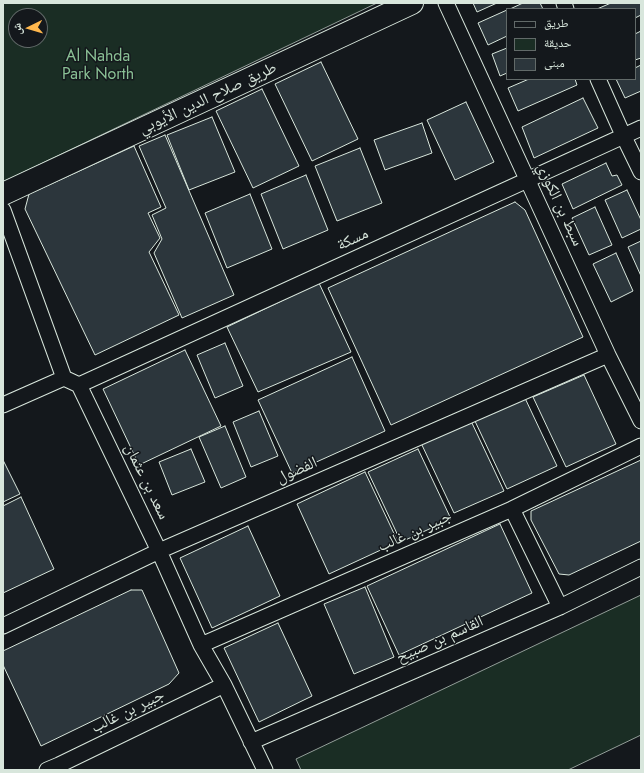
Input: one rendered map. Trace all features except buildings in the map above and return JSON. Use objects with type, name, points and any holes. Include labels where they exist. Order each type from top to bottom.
[{"type":"main road","name":"طريق صلاح الدين الأيوبي","points":[[3,194],[412,3]]},
{"type":"street","name":"سبط بن الكوزي","points":[[446,3],[608,355],[641,421]]},
{"type":"street","points":[[598,80],[641,172]]},
{"type":"street","name":"مسكة","points":[[79,385],[641,128]]},
{"type":"street","points":[[3,210],[64,378],[79,385]]},
{"type":"street","name":"الفضول","points":[[3,626],[158,551],[608,355]]},
{"type":"street","points":[[3,405],[64,378]]},
{"type":"street","name":"سعد بن عثمان","points":[[79,385],[201,645],[224,685],[265,770]]},
{"type":"street","name":"جبير بن غالب","points":[[201,645],[512,509],[641,446]]},
{"type":"street","points":[[512,509],[560,607]]},
{"type":"street","name":"القاسم بن صبيح","points":[[251,742],[560,607],[641,567]]},
{"type":"street","name":"جبير بن غالب","points":[[55,768],[224,685]]},
{"type":"green space","name":"Al Nahda Park North","points":[[3,3],[377,3],[3,182]]},
{"type":"green space","points":[[641,595],[641,735],[568,770],[301,770],[296,759]]}]
